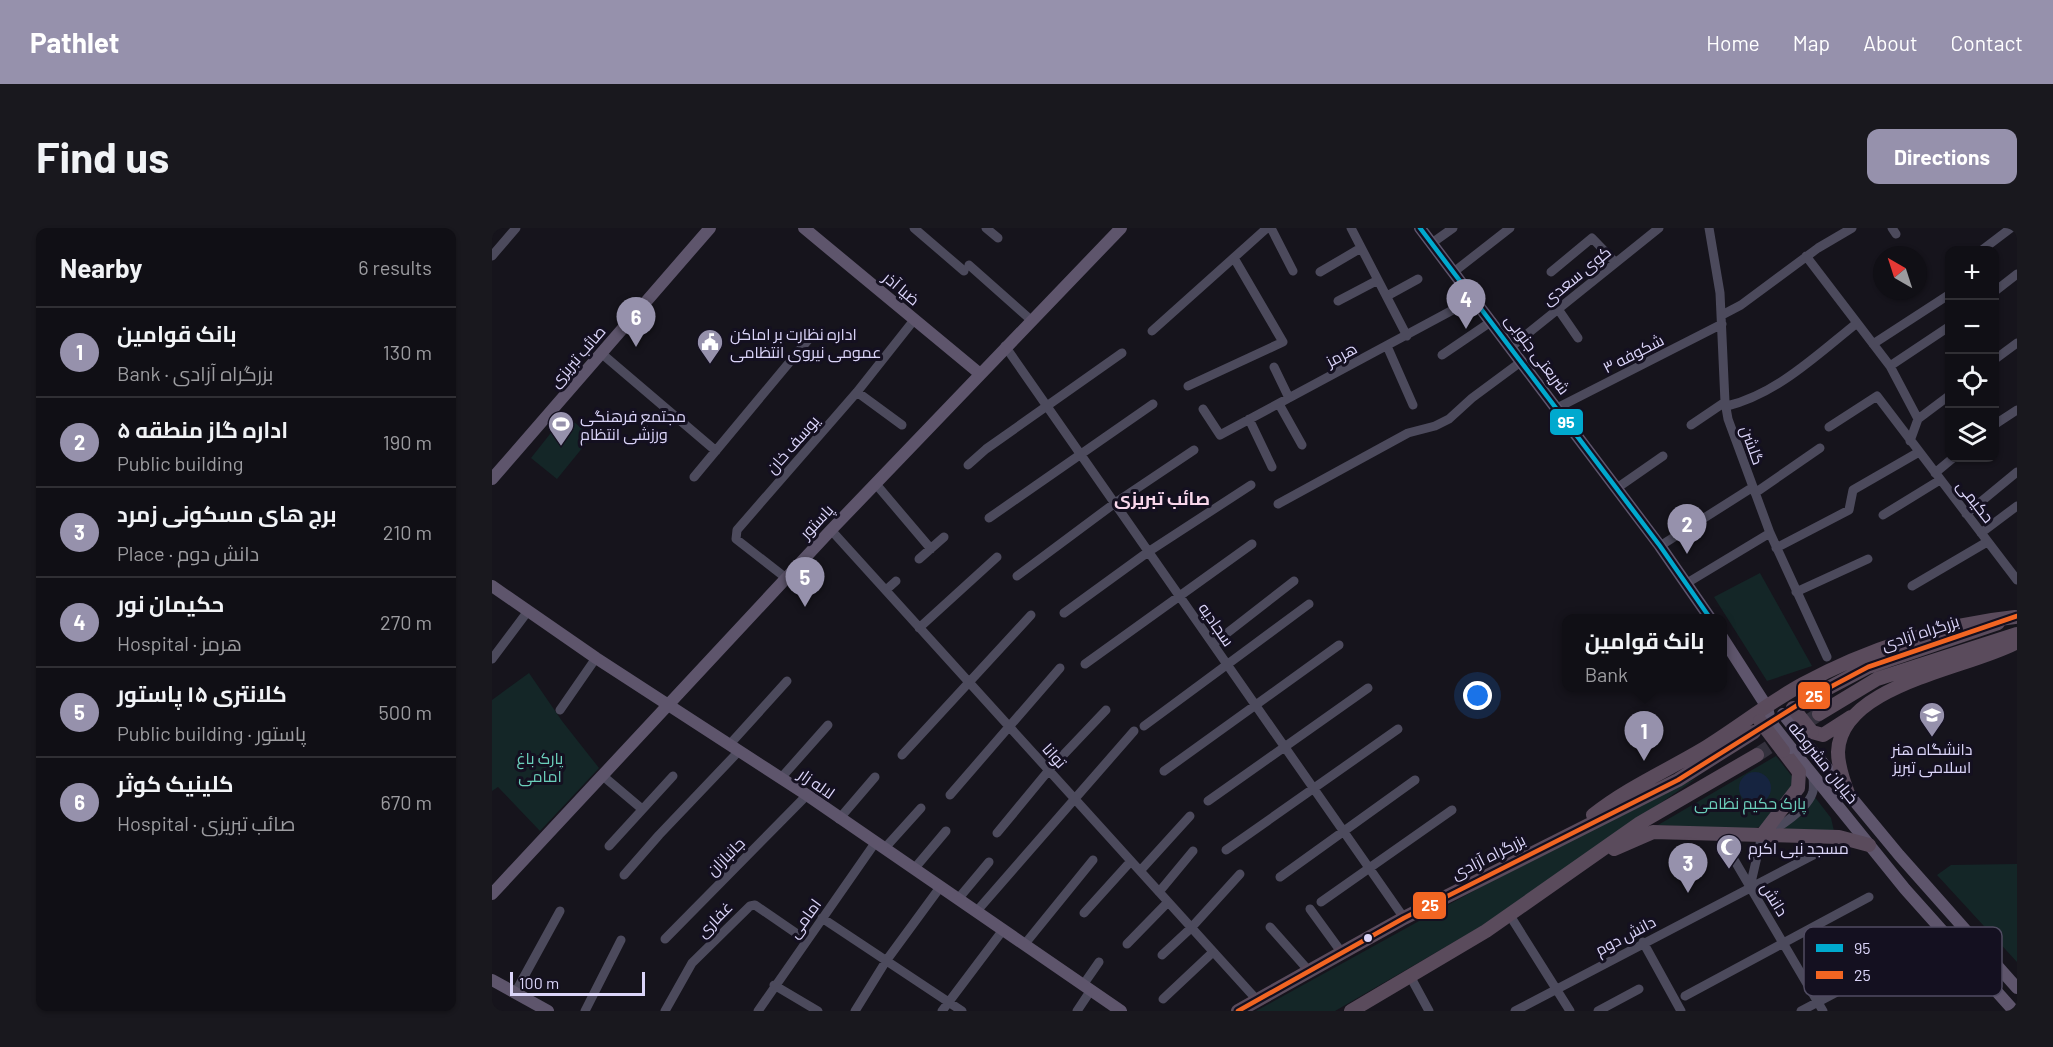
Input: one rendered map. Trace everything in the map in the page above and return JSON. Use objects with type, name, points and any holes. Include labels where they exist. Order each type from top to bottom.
[{"type":"highway","name":"بزرگراه آزادی","points":[[1238,1011],[1404,918],[1570,832],[1678,780],[1761,719],[1801,685],[1851,659],[1976,621],[2016,616]]},
{"type":"highway","name":"بزرگراه آزادی","points":[[1793,707],[1868,667],[2016,616]]},
{"type":"highway","name":"بزرگراه آزادی","points":[[1819,714],[1878,679],[2017,634]]},
{"type":"highway","points":[[1801,685],[1793,707],[1808,736],[1823,735],[1898,684],[1999,652],[2017,642]]},
{"type":"highway","points":[[1849,796],[1843,780],[1838,749],[1851,720],[1859,712]]},
{"type":"highway","points":[[1761,719],[1787,749],[1799,772],[1798,788],[1762,835]]},
{"type":"highway","points":[[1351,1011],[1509,914],[1640,823],[1757,755]]},
{"type":"highway","points":[[1590,858],[1653,832],[1839,837],[1869,845]]},
{"type":"main road","name":"صائب تبریزی","points":[[492,479],[710,228]]},
{"type":"main road","name":"ضیا آذر","points":[[804,228],[979,373]]},
{"type":"main road","name":"پاستور","points":[[492,894],[875,483],[1121,228]]},
{"type":"main road","name":"شریعتی جنوبی","points":[[1420,228],[1455,271],[1617,488],[1707,614]]},
{"type":"main road","name":"لاله زار","points":[[492,586],[596,658],[807,795],[1121,1011]]},
{"type":"main road","points":[[1727,648],[1761,719]]},
{"type":"main road","name":"خیابان مشروطه","points":[[1761,719],[1793,707]]},
{"type":"main road","name":"خیابان مشروطه","points":[[1808,736],[1849,796],[1964,927]]},
{"type":"main road","name":"خیابان مشروطه","points":[[1787,749],[1813,776],[1941,927]]},
{"type":"main road","name":"خیابان مشروطه","points":[[2002,971],[2017,988]]},
{"type":"main road","points":[[493,982],[545,1010]]},
{"type":"main road","name":"خیابان مشروطه","points":[[2001,996],[2014,1011]]},
{"type":"street","points":[[492,256],[516,228]]},
{"type":"street","points":[[914,228],[1031,320]]},
{"type":"street","points":[[986,228],[998,238]]},
{"type":"street","points":[[1152,331],[1269,228],[1293,271]]},
{"type":"street","points":[[1351,228],[1407,336]]},
{"type":"street","points":[[1432,243],[1453,228]]},
{"type":"street","points":[[1455,271],[1510,228]]},
{"type":"street","name":"گلشن","points":[[1709,228],[1722,320],[1726,404],[1736,445],[1776,548],[1827,657]]},
{"type":"street","name":"شکوفه ۳","points":[[1557,408],[1722,320],[1806,256],[1852,228]]},
{"type":"street","points":[[1987,246],[2010,228]]},
{"type":"street","name":"کوی سعدی","points":[[1511,347],[1656,229]]},
{"type":"street","points":[[1551,272],[1592,238],[1615,262]]},
{"type":"street","points":[[1320,272],[1361,248]]},
{"type":"street","points":[[1806,256],[1890,366],[1918,419]]},
{"type":"street","points":[[1188,386],[1283,342],[1234,258]]},
{"type":"street","points":[[1999,289],[2017,274]]},
{"type":"street","points":[[1387,296],[1418,279]]},
{"type":"street","points":[[1338,301],[1378,280]]},
{"type":"street","points":[[1873,344],[1945,297]]},
{"type":"street","name":"هرمز","points":[[1203,409],[1220,435],[1475,298]]},
{"type":"street","points":[[1558,309],[1578,338]]},
{"type":"street","name":"یوسف خان","points":[[786,578],[735,535],[857,392],[914,320]]},
{"type":"street","points":[[1442,355],[1492,321]]},
{"type":"street","points":[[1691,425],[1726,404],[1751,398],[1784,379],[1857,323]]},
{"type":"street","points":[[1890,366],[1945,329]]},
{"type":"street","points":[[694,477],[813,334]]},
{"type":"street","points":[[1999,357],[2017,343]]},
{"type":"street","name":"سجادیه","points":[[1005,346],[1404,918]]},
{"type":"street","points":[[1387,346],[1413,405]]},
{"type":"street","points":[[601,353],[716,451]]},
{"type":"street","points":[[968,465],[986,449],[1122,353]]},
{"type":"street","points":[[1278,504],[1408,433],[1435,426],[1449,419],[1472,398],[1522,361]]},
{"type":"street","points":[[1274,367],[1290,398]]},
{"type":"street","points":[[857,392],[902,425]]},
{"type":"street","name":"حکیمی","points":[[1829,427],[1877,396],[2017,580]]},
{"type":"street","points":[[1910,441],[1918,419],[1945,399]]},
{"type":"street","points":[[989,518],[1153,404]]},
{"type":"street","points":[[1279,404],[1302,445]]},
{"type":"street","points":[[1999,422],[2017,410]]},
{"type":"street","points":[[1249,419],[1272,467]]},
{"type":"street","points":[[1660,546],[1820,448]]},
{"type":"street","points":[[1017,576],[1115,503],[1194,450]]},
{"type":"street","points":[[1776,548],[1849,510],[1853,490],[1918,452]]},
{"type":"street","points":[[1617,488],[1663,456]]},
{"type":"street","points":[[1883,515],[1937,476],[1949,462]]},
{"type":"street","points":[[1966,514],[2017,472]]},
{"type":"street","points":[[875,483],[930,549]]},
{"type":"street","points":[[1064,613],[1148,552],[1251,485]]},
{"type":"street","points":[[1981,533],[2017,506]]},
{"type":"street","name":"توانا","points":[[831,530],[1257,1000]]},
{"type":"street","points":[[1687,583],[1770,533]]},
{"type":"street","points":[[919,560],[944,537]]},
{"type":"street","points":[[1912,586],[1988,542]]},
{"type":"street","points":[[1085,664],[1252,544]]},
{"type":"street","points":[[919,628],[997,557]]},
{"type":"street","points":[[1796,592],[1868,559]]},
{"type":"street","points":[[885,590],[896,580]]},
{"type":"street","points":[[1213,644],[1294,581]]},
{"type":"street","points":[[1144,726],[1309,604]]},
{"type":"street","points":[[492,659],[528,611]]},
{"type":"street","points":[[902,755],[1030,615]]},
{"type":"street","points":[[1164,771],[1339,645]]},
{"type":"street","points":[[560,710],[596,658]]},
{"type":"street","points":[[950,795],[1060,668]]},
{"type":"street","points":[[624,875],[735,748],[787,681]]},
{"type":"street","points":[[1208,801],[1368,688]]},
{"type":"street","points":[[997,833],[1049,770],[1106,710]]},
{"type":"street","points":[[781,778],[828,725]]},
{"type":"street","points":[[1226,850],[1398,729]]},
{"type":"street","points":[[976,912],[1134,731]]},
{"type":"street","points":[[603,776],[642,809]]},
{"type":"street","points":[[609,846],[673,776]]},
{"type":"street","points":[[1750,887],[1762,835],[1776,830],[1797,811],[1813,792],[1813,776]]},
{"type":"street","points":[[839,819],[875,777]]},
{"type":"street","points":[[1280,877],[1415,780]]},
{"type":"street","name":"جانبازان","points":[[665,939],[807,795]]},
{"type":"street","name":"امامی","points":[[758,1011],[822,918],[880,846],[921,808]]},
{"type":"street","points":[[1321,902],[1452,810]]},
{"type":"street","points":[[1140,872],[1190,816]]},
{"type":"street","points":[[914,869],[946,831]]},
{"type":"street","name":"دانش","points":[[1719,834],[1804,977]]},
{"type":"street","points":[[1159,892],[1193,851]]},
{"type":"street","name":"دانش دوم","points":[[1515,1011],[1643,942],[1819,852]]},
{"type":"street","points":[[1024,945],[1093,860]]},
{"type":"street","points":[[1084,913],[1131,861]]},
{"type":"street","points":[[958,899],[989,862]]},
{"type":"street","points":[[1162,955],[1191,928],[1240,874]]},
{"type":"street","points":[[855,1011],[886,961],[940,886]]},
{"type":"street","points":[[1811,927],[1869,897]]},
{"type":"street","points":[[1127,944],[1168,902]]},
{"type":"street","name":"غفاری","points":[[665,1011],[692,963],[750,906],[755,905],[806,940]]},
{"type":"street","points":[[1310,909],[1342,953]]},
{"type":"street","points":[[515,993],[560,911]]},
{"type":"street","points":[[1509,914],[1570,1011]]},
{"type":"street","points":[[822,918],[962,1011]]},
{"type":"street","points":[[1270,927],[1310,971]]},
{"type":"street","points":[[942,1011],[1003,930]]},
{"type":"street","points":[[1685,996],[1804,931]]},
{"type":"street","points":[[585,1011],[621,940]]},
{"type":"street","points":[[1643,942],[1682,1011]]},
{"type":"street","points":[[1163,999],[1213,952]]},
{"type":"street","points":[[1077,1011],[1100,962]]},
{"type":"street","points":[[1410,976],[1429,1011]]},
{"type":"street","points":[[774,986],[818,1011]]},
{"type":"street","points":[[1598,1011],[1639,989]]},
{"type":"street","name":"دانش","points":[[1815,996],[1823,1011]]},
{"type":"street","points":[[1801,1011],[1829,996]]},
{"type":"green space","name":"مجتمع فرهنگی ورزشی انتظام","points":[[565,415],[592,436],[557,479],[531,458]]},
{"type":"green space","points":[[1760,573],[1812,666],[1767,681],[1727,618],[1727,614],[1725,614],[1714,597]]},
{"type":"green space","name":"پارک باغ امامی","points":[[529,673],[562,721],[599,768],[540,831],[498,787],[492,791],[492,700]]},
{"type":"green space","name":"پارک حکیم نظامی","points":[[1776,756],[1798,784],[1762,826],[1749,830],[1658,825]]},
{"type":"green space","points":[[1697,778],[1480,927],[1335,1011],[1256,1011],[1557,845]]},
{"type":"green space","points":[[1814,796],[1831,818],[1834,831],[1782,830]]},
{"type":"green space","points":[[2017,864],[2017,962],[2002,946],[2002,927],[1985,927],[1937,875],[1951,865]]},
{"type":"water","points":[[1755,772],[1766,777],[1771,788],[1766,799],[1755,804],[1744,799],[1739,788],[1744,777]]},
{"type":"tunnel","points":[[1757,755],[1819,714]]},
{"type":"transit line","name":"95","points":[[1420,228],[1660,546],[1707,614]]},
{"type":"transit line","name":"25","points":[[1238,1011],[1404,918],[1678,780],[1804,701],[1868,667],[2017,616]]},
{"type":"place","name":"حکیمان نور","points":[[1466,329]]},
{"type":"place","name":"کلینیک کوثر","points":[[636,347]]},
{"type":"place","name":"اداره نظارت بر اماکن عمومی نیروی انتظامی","points":[[710,365]]},
{"type":"place","name":"مجتمع فرهنگی ورزشی انتظام","points":[[561,447]]},
{"type":"place","name":"اداره گاز منطقه ۵","points":[[1687,554]]},
{"type":"place","name":"کلانتری ۱۵ پاستور","points":[[805,607]]},
{"type":"place","name":"دانشگاه هنر اسلامی تبریز","points":[[1932,738]]},
{"type":"place","name":"بانک قوامین","points":[[1644,761]]},
{"type":"place","name":"مسجد نبی اکرم","points":[[1729,870]]},
{"type":"place","name":"برج های مسکونی زمرد","points":[[1688,893]]},
{"type":"district","name":"صائب تبریزی","points":[[1162,498]]}]
